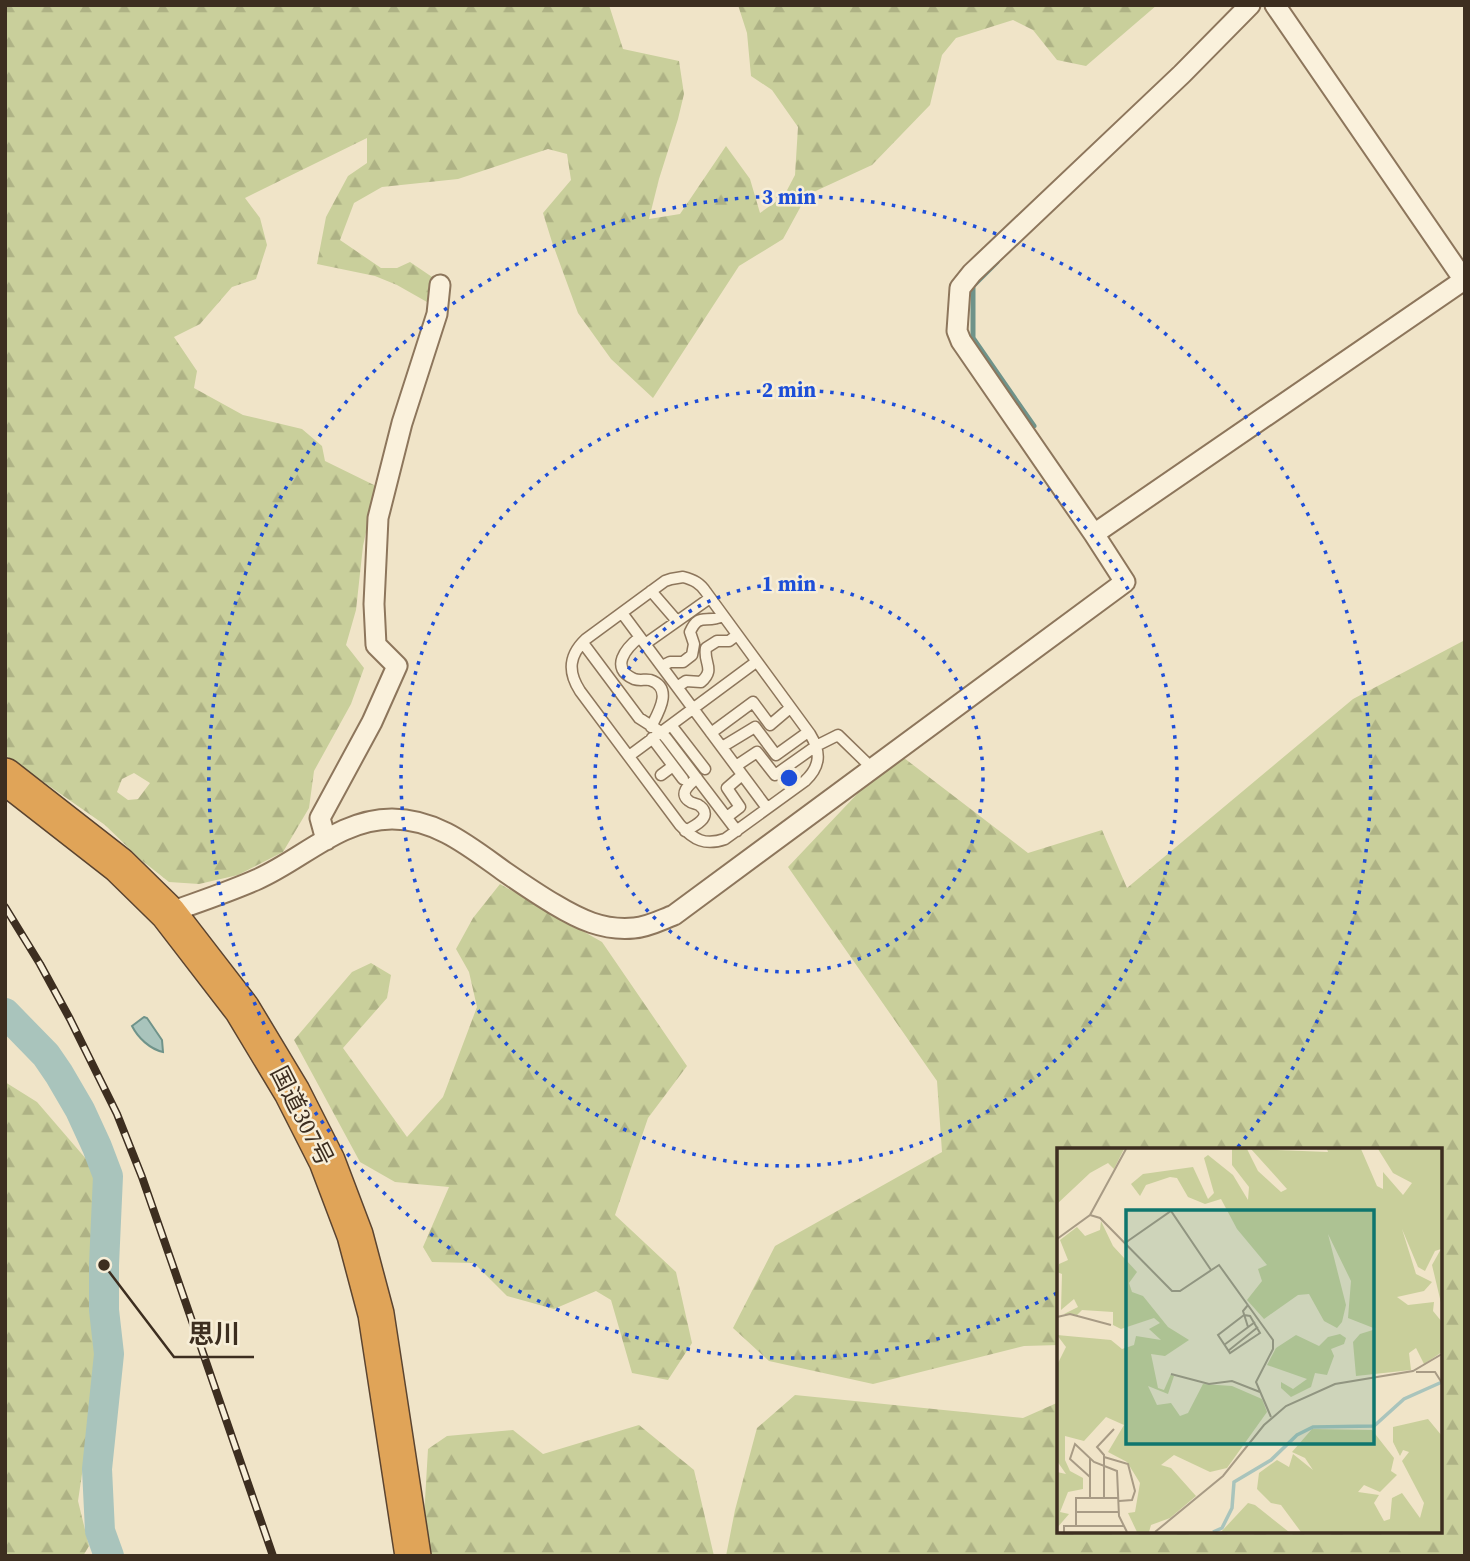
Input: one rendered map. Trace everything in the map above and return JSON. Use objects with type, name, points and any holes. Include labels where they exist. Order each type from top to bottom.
[{"type":"highway","name":"国道307号","points":[[5,776],[119,865],[168,913],[242,1009],[292,1092],[327,1161],[355,1235],[376,1314],[413,1556]]},
{"type":"street","points":[[168,913],[259,878],[351,826],[373,820],[415,820],[438,828],[460,841],[520,883],[574,916],[595,925],[614,928],[652,924],[674,915],[1125,582],[961,341],[957,331],[960,288],[972,273],[1182,74],[1250,5]]},
{"type":"street","points":[[1094,534],[1464,280],[1275,5]]},
{"type":"street","points":[[326,840],[320,818],[372,722],[397,666],[376,645],[374,604],[378,518],[402,423],[437,314],[440,285]]},
{"type":"lane","points":[[683,577],[700,584],[816,746],[817,761],[811,775],[737,831],[725,839],[710,843],[697,840],[685,831],[577,685],[572,670],[576,650],[583,642],[651,590],[671,579],[683,577]]},
{"type":"lane","points":[[651,590],[677,621]]},
{"type":"lane","points":[[683,779],[654,732],[663,694],[658,685],[649,680],[638,681],[627,675],[622,668],[622,658],[625,649],[677,621],[710,598]]},
{"type":"lane","points":[[622,613],[768,808]]},
{"type":"lane","points":[[662,666],[670,662],[683,662],[692,655],[694,644],[690,632],[695,622],[723,616]]},
{"type":"lane","points":[[677,687],[686,681],[701,682],[705,679],[709,668],[706,648],[717,640],[729,641],[737,635]]},
{"type":"lane","points":[[583,642],[639,718],[654,732],[667,739],[737,831]]},
{"type":"lane","points":[[629,756],[654,732],[671,724],[756,662]]},
{"type":"lane","points":[[711,733],[753,702],[770,724],[790,708]]},
{"type":"lane","points":[[671,724],[705,769]]},
{"type":"lane","points":[[722,747],[755,727],[776,755],[808,732]]},
{"type":"lane","points":[[727,817],[740,807],[727,788],[739,770],[757,752],[775,775],[816,746],[838,735],[873,769]]},
{"type":"lane","points":[[692,751],[702,743]]},
{"type":"lane","points":[[661,775],[673,766]]},
{"type":"lane","points":[[685,831],[701,822],[704,817],[701,806],[685,797],[687,785],[696,778]]},
{"type":"green space","points":[[5,5],[609,5],[623,49],[679,61],[684,94],[649,219],[680,214],[726,146],[750,179],[760,213],[784,196],[795,175],[798,127],[772,90],[751,76],[747,33],[738,5],[1157,5],[1086,66],[1057,60],[1033,30],[1013,20],[956,38],[942,55],[930,105],[872,165],[807,195],[783,239],[739,266],[653,398],[611,359],[578,313],[552,242],[543,213],[571,180],[567,154],[548,149],[458,179],[382,187],[354,203],[340,240],[381,268],[397,268],[410,262],[438,281],[427,302],[375,276],[317,264],[326,217],[348,176],[367,163],[367,138],[245,198],[260,218],[267,245],[256,279],[232,287],[200,324],[174,337],[197,371],[194,388],[243,415],[302,429],[322,446],[325,461],[376,486],[363,546],[356,610],[346,645],[364,668],[351,704],[314,771],[309,808],[283,852],[238,875],[199,884],[169,882],[140,859],[105,825],[5,755]],"holes":[[[134,773],[150,783],[138,799],[128,800],[117,792],[122,779]]]},
{"type":"green space","points":[[1465,640],[1465,1556],[726,1556],[757,1428],[795,1395],[1023,1418],[1057,1403],[1057,1533],[1442,1533],[1442,1148],[1057,1148],[1057,1345],[1024,1346],[873,1384],[769,1361],[733,1328],[775,1246],[942,1152],[937,1081],[788,867],[859,792],[904,758],[1028,853],[1102,830],[1127,888],[1353,699]]},
{"type":"green space","points":[[500,884],[602,942],[687,1066],[648,1118],[615,1215],[676,1272],[692,1343],[668,1380],[632,1373],[611,1300],[596,1291],[554,1309],[507,1296],[474,1263],[432,1262],[423,1247],[449,1187],[395,1182],[360,1162],[294,1040],[352,972],[371,963],[391,975],[387,998],[343,1048],[407,1137],[443,1097],[477,1007],[469,972],[456,949],[473,918]]},
{"type":"green space","points":[[5,1082],[37,1102],[93,1167],[99,1210],[97,1291],[105,1361],[86,1447],[78,1501],[89,1546],[83,1556],[5,1556]]},
{"type":"green space","points":[[639,1425],[694,1470],[714,1556],[429,1556],[424,1517],[428,1449],[447,1436],[513,1430],[543,1454]]},
{"type":"water","points":[[144,1017],[162,1040],[163,1052],[145,1042],[132,1026]]},
{"type":"waterway","points":[[997,262],[973,286],[973,338],[1034,426]]},
{"type":"waterway","points":[[5,1013],[46,1055],[59,1074],[80,1110],[108,1176],[104,1310],[109,1354],[97,1469],[100,1531],[109,1556]]},
{"type":"railway","points":[[5,907],[70,1019],[117,1114],[142,1177],[273,1556]]},
{"type":"place","name":"思川","points":[[104,1265]]}]
